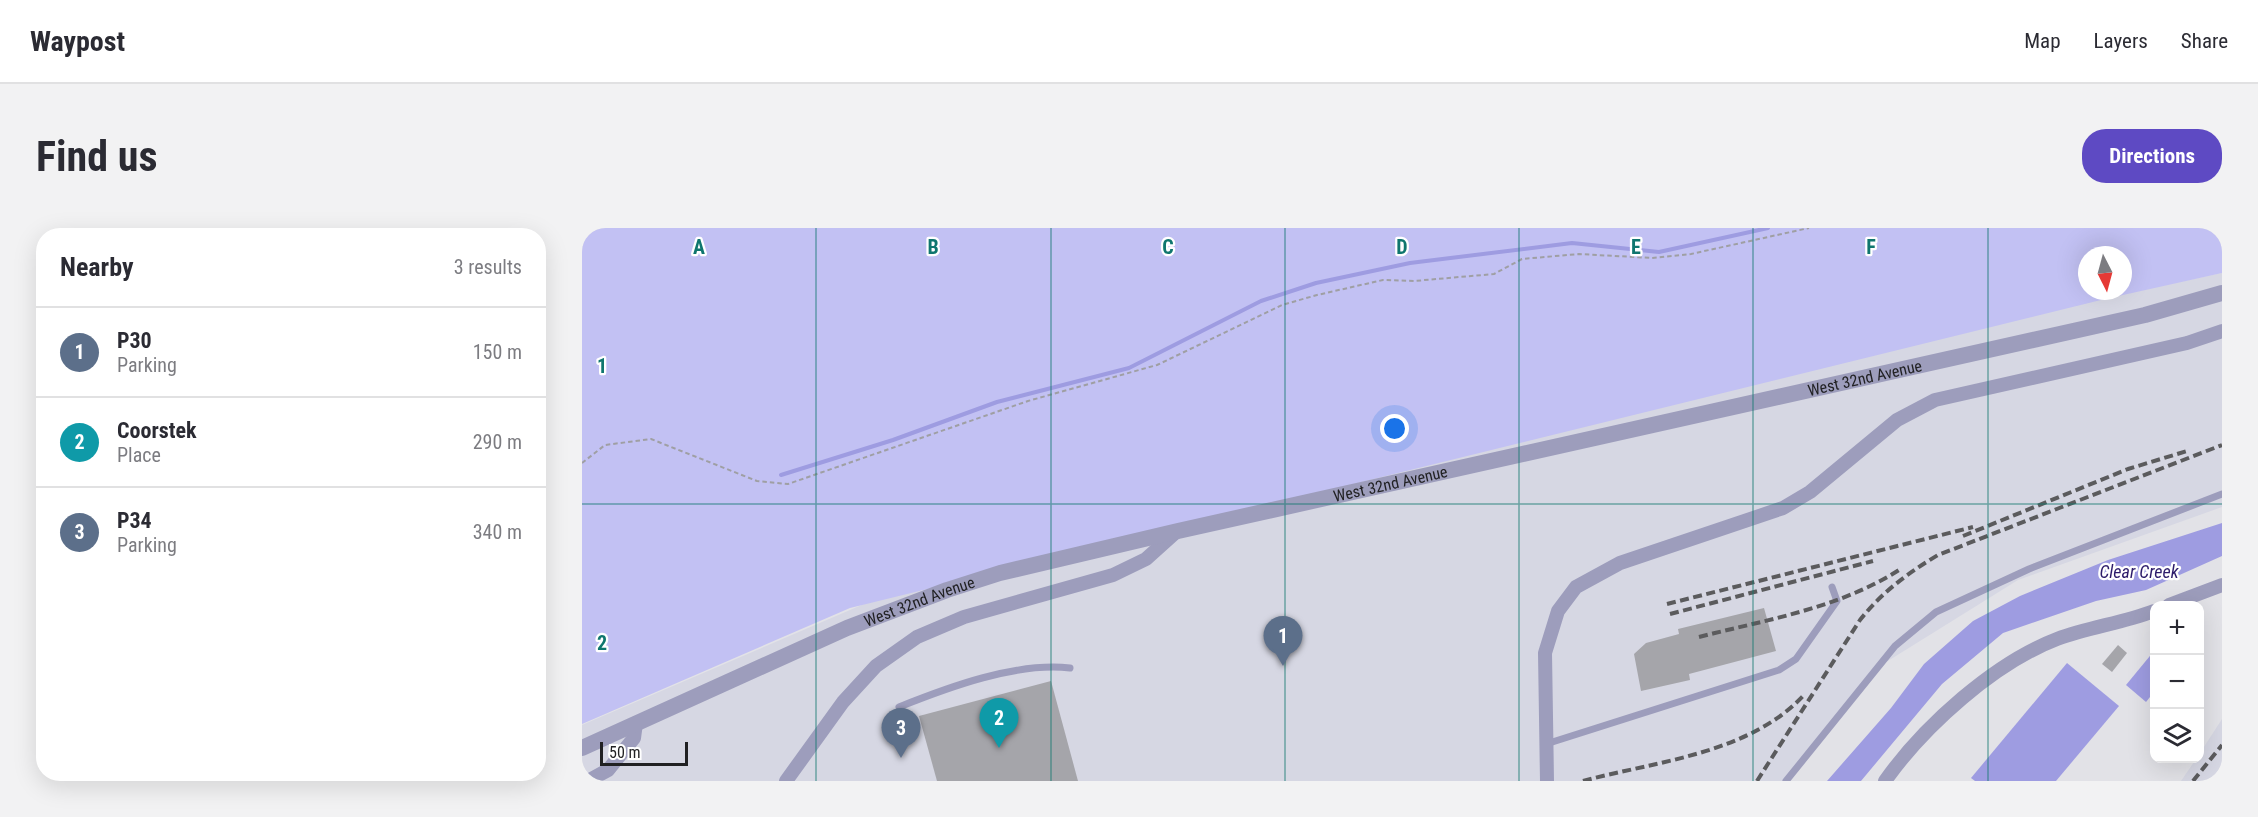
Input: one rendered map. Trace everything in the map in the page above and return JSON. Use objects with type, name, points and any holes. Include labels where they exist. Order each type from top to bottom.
[{"type":"street","name":"West 32nd Avenue","points":[[582,748],[836,633],[947,590],[1000,573],[1178,531],[2145,315],[2222,294]]},
{"type":"street","points":[[1547,781],[1545,653],[1558,611],[1576,587],[1620,563],[1783,508],[1810,492],[1896,420],[1935,400],[2187,343],[2222,332]]},
{"type":"street","points":[[786,781],[843,702],[876,666],[917,637],[964,618],[1113,575],[1146,559],[1178,531]]},
{"type":"street","points":[[2182,601],[2222,585]]},
{"type":"street","points":[[1885,781],[1933,727],[1991,676],[2058,639],[2150,612]]},
{"type":"street","points":[[588,781],[591,777],[608,770],[634,738],[636,723]]},
{"type":"lane","points":[[1786,781],[1895,646],[1936,612],[2029,569],[2222,494]]},
{"type":"lane","points":[[1546,744],[1779,670],[1796,659],[1837,601],[1832,587]]},
{"type":"lane","points":[[899,707],[925,696],[1013,672],[1046,666],[1070,668]]},
{"type":"path","points":[[582,463],[605,445],[651,439],[756,481],[788,484],[1028,401],[1157,365],[1282,305],[1317,295],[1383,280],[1414,281],[1494,274],[1522,259],[1579,254],[1652,258],[1691,254],[1809,228]]},
{"type":"shaded area","points":[[582,228],[2222,228],[2222,273],[2132,293],[2132,246],[2078,246],[2078,300],[2101,300],[850,608],[582,724]]},
{"type":"shaded area","points":[[2222,273],[2222,507],[2018,580],[1875,669],[1783,781],[582,781],[582,725],[1062,519],[2095,300],[2132,300],[2132,292]]},
{"type":"shaded area","points":[[2222,719],[2222,781],[2181,781],[2193,763],[2204,763],[2204,747]]},
{"type":"water","name":"Clear Creek","points":[[2222,523],[2222,556],[2146,590],[2096,601],[2003,633],[1942,684],[1861,781],[1827,781],[1891,708],[1924,664],[1973,621],[2020,596],[2108,560]]},
{"type":"water","points":[[2150,656],[2150,697],[2146,702],[2126,685]]},
{"type":"water","points":[[2067,663],[2119,706],[2056,781],[1975,781],[1971,778]]},
{"type":"building","points":[[1764,608],[1776,651],[1689,674],[1690,680],[1641,691],[1634,654],[1646,643],[1679,634],[1678,629]]},
{"type":"building","points":[[2118,645],[2127,653],[2112,672],[2102,664]]},
{"type":"building","points":[[1051,681],[1078,781],[937,781],[919,716]]},
{"type":"waterway","points":[[781,475],[893,440],[997,402],[1129,368],[1261,301],[1316,283],[1410,263],[1572,243],[1659,252],[1768,228]]},
{"type":"railway","points":[[1757,781],[1860,620],[1886,592],[1906,576],[1938,555],[2222,445]]},
{"type":"railway","points":[[1963,536],[2128,469],[2187,451]]},
{"type":"railway","points":[[1667,604],[1973,527]]},
{"type":"railway","points":[[1670,614],[1873,561]]},
{"type":"railway","points":[[1699,637],[1829,603],[1879,582],[1902,568]]},
{"type":"railway","points":[[1583,781],[1671,761],[1730,743],[1758,730],[1783,714],[1805,694]]},
{"type":"railway","points":[[2193,781],[2222,745]]},
{"type":"place","name":"P30","points":[[1283,666]]},
{"type":"place","name":"Coorstek","points":[[999,748]]},
{"type":"place","name":"P34","points":[[901,758]]}]
